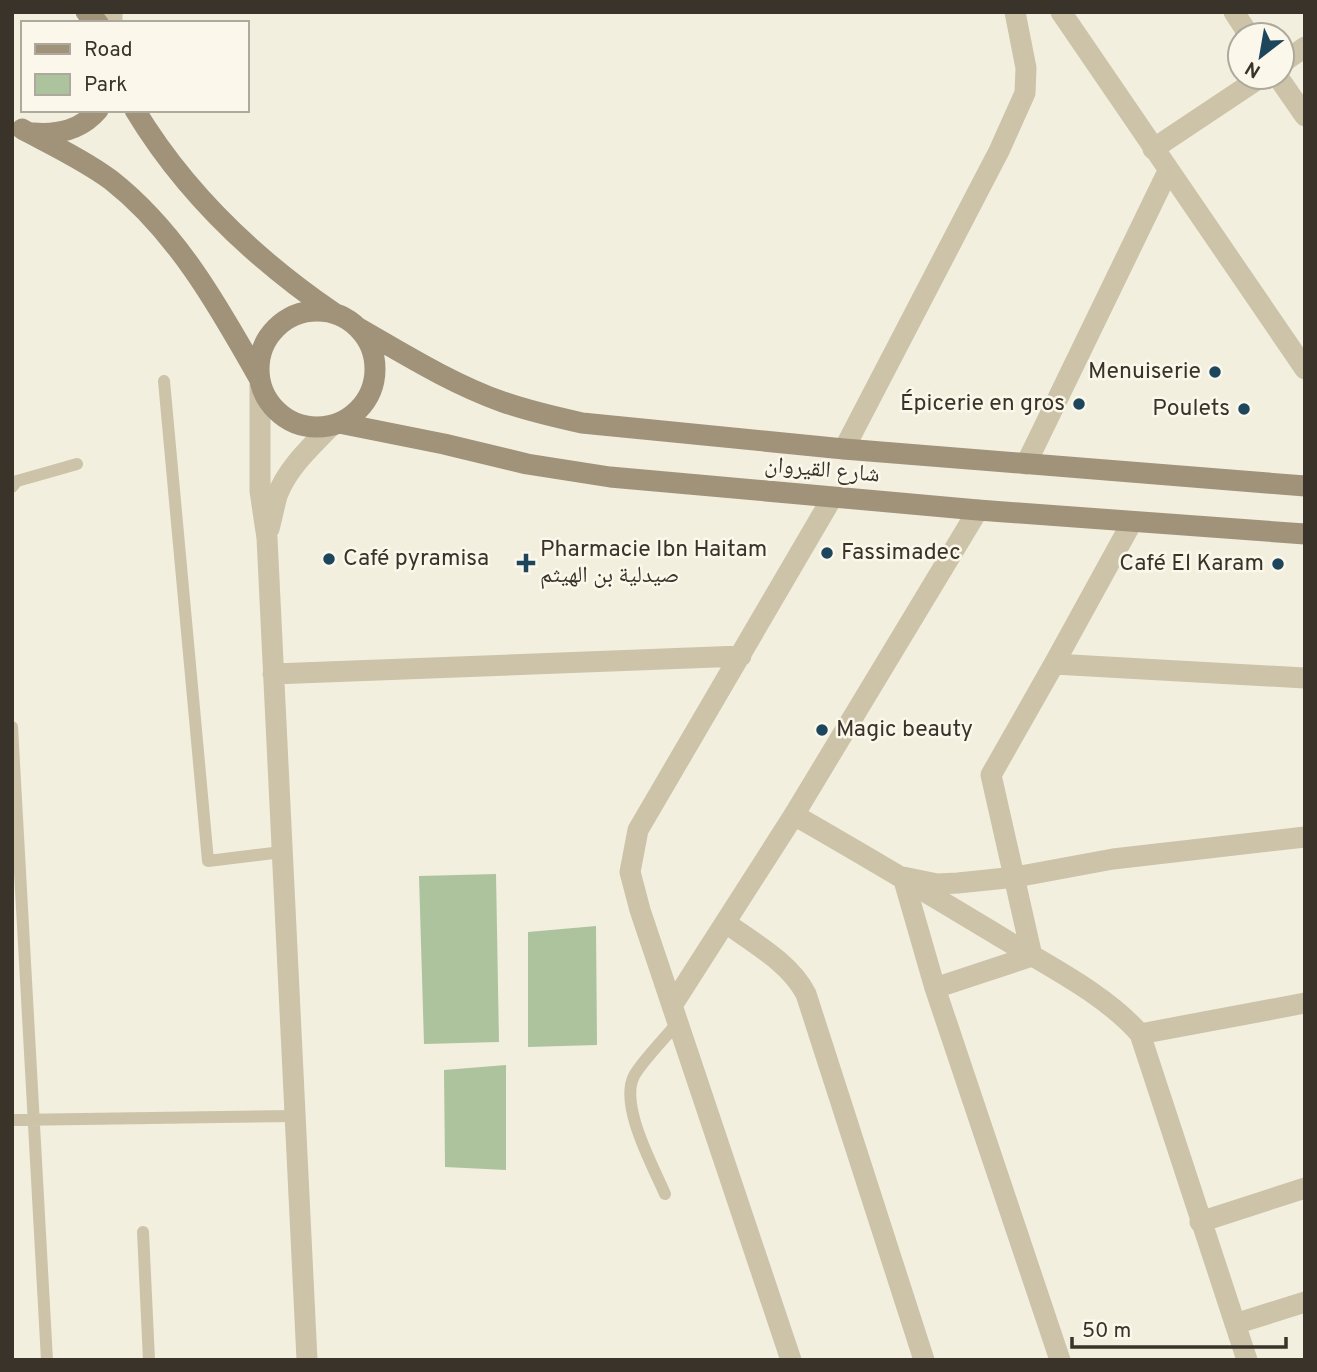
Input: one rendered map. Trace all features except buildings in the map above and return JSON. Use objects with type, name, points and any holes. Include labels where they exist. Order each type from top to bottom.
[{"type":"main road","points":[[17,127],[47,134],[60,133],[83,124],[97,112]]},
{"type":"main road","points":[[17,127],[81,160],[111,181],[160,229],[212,295],[272,407],[293,423],[318,428],[335,424],[358,411],[366,402],[375,369],[370,346],[357,327],[290,282],[226,226],[167,158],[136,112]]},
{"type":"main road","points":[[260,382],[258,364],[262,349],[279,325],[306,312],[336,314]]},
{"type":"main road","name":"شارع القيروان","points":[[357,327],[436,371],[500,401],[542,415],[582,424],[844,449],[1305,486]]},
{"type":"main road","name":"شارع القيروان","points":[[335,424],[566,471],[689,486],[1305,534]]},
{"type":"street","points":[[844,449],[999,150],[1025,93],[1026,68],[1015,12]]},
{"type":"street","points":[[1061,12],[1305,369]]},
{"type":"street","points":[[1153,149],[1240,91]]},
{"type":"street","points":[[1288,91],[1305,116]]},
{"type":"street","points":[[1027,464],[1168,171]]},
{"type":"street","points":[[260,382],[260,491],[267,538],[307,1360]]},
{"type":"street","points":[[267,538],[278,495],[286,478],[335,424]]},
{"type":"street","points":[[791,1360],[640,910],[630,872],[638,830],[832,498]]},
{"type":"street","points":[[676,1012],[726,923],[978,510]]},
{"type":"street","points":[[1032,956],[991,775],[1132,522]]},
{"type":"street","points":[[273,674],[741,656]]},
{"type":"street","points":[[1054,664],[1305,678]]},
{"type":"street","points":[[794,815],[903,877],[1032,956],[1112,1007],[1140,1034],[1247,1360]]},
{"type":"street","points":[[903,877],[937,884],[1016,877],[1113,859],[1305,837]]},
{"type":"street","points":[[903,877],[935,988],[1060,1360]]},
{"type":"street","points":[[726,923],[788,968],[799,980],[806,994],[924,1360]]},
{"type":"street","points":[[935,988],[1032,956]]},
{"type":"street","points":[[1140,1034],[1305,1003]]},
{"type":"street","points":[[1200,1222],[1305,1188]]},
{"type":"street","points":[[1235,1324],[1305,1302]]},
{"type":"lane","points":[[164,381],[208,861],[282,852]]},
{"type":"lane","points":[[12,487],[17,481],[77,464]]},
{"type":"lane","points":[[12,727],[16,852],[35,1119],[47,1360]]},
{"type":"lane","points":[[665,1194],[638,1131],[630,1095],[634,1076],[676,1012]]},
{"type":"lane","points":[[12,1120],[295,1116]]},
{"type":"lane","points":[[143,1232],[149,1360]]},
{"type":"green space","points":[[496,874],[499,1042],[424,1044],[419,876]]},
{"type":"green space","points":[[596,926],[597,1045],[528,1047],[528,932]]},
{"type":"green space","points":[[506,1065],[506,1170],[445,1167],[444,1070]]},
{"type":"place","name":"Menuiserie","points":[[1215,372]]},
{"type":"place","name":"Épicerie en gros","points":[[1079,404]]},
{"type":"place","name":"Poulets","points":[[1244,409]]},
{"type":"place","name":"Fassimadec","points":[[827,553]]},
{"type":"place","name":"Café pyramisa","points":[[329,559]]},
{"type":"place","name":"Pharmacie Ibn Haitam صيدلية بن الهيثم","points":[[526,563]]},
{"type":"place","name":"Café El Karam","points":[[1278,564]]},
{"type":"place","name":"Magic beauty","points":[[822,730]]}]
